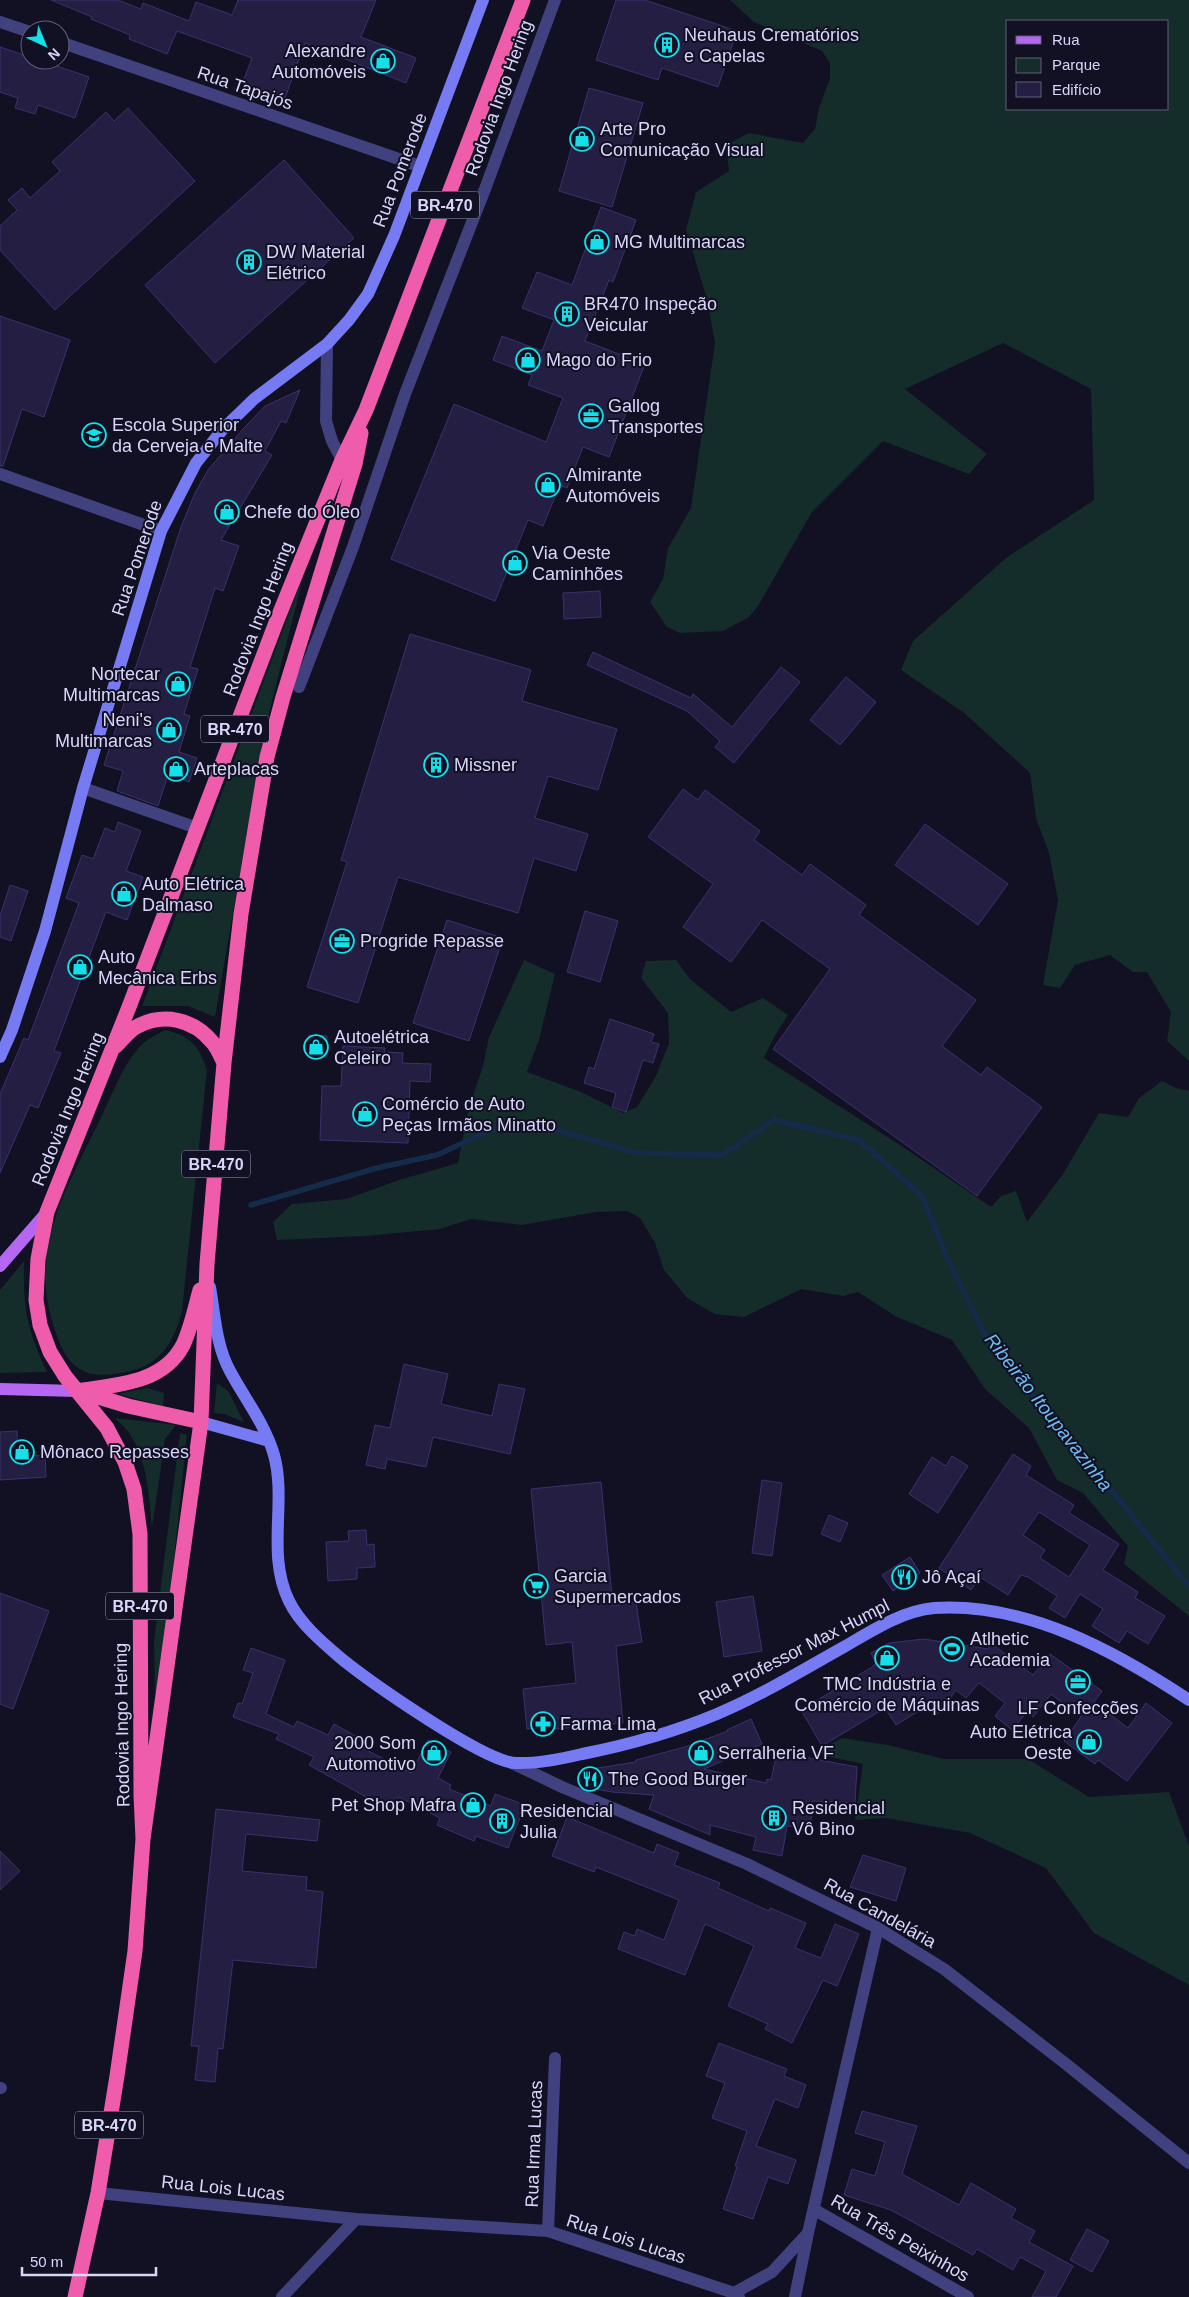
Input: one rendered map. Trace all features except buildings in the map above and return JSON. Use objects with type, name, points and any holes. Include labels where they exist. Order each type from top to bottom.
[{"type":"highway","name":"Rodovia Ingo Hering","points":[[143,1839],[141,1795],[140,1534],[134,1489],[125,1462],[107,1428],[65,1376],[50,1352],[40,1325],[36,1300],[38,1259],[47,1212],[198,828],[277,620],[342,460],[366,410],[523,0]]},
{"type":"highway","name":"Rodovia Ingo Hering","points":[[75,2297],[98,2192],[135,1951],[143,1839],[201,1422],[207,1264],[224,1064],[240,914],[268,757],[283,697],[355,464],[366,410]]},
{"type":"highway","points":[[111,1051],[135,1028],[165,1018],[183,1021],[200,1030],[214,1044],[224,1064]]},
{"type":"highway","points":[[77,1390],[134,1382],[152,1376],[174,1359],[183,1346],[207,1264]]},
{"type":"highway","points":[[77,1390],[128,1406],[201,1422]]},
{"type":"main road","points":[[1,1265],[47,1212]]},
{"type":"main road","points":[[0,1389],[77,1390]]},
{"type":"street","name":"Rua Pomerode","points":[[0,1057],[12,1030],[45,931],[83,788],[161,531],[196,463],[223,429],[254,399],[327,344],[349,320],[368,294],[394,236],[483,0]]},
{"type":"street","name":"Rodovia Ingo Hering","points":[[299,687],[354,547],[405,394],[485,189],[555,0]]},
{"type":"street","points":[[0,22],[20,29]]},
{"type":"street","name":"Rua Tapajós","points":[[70,45],[420,166]]},
{"type":"street","points":[[327,344],[326,421],[332,441],[342,460]]},
{"type":"street","points":[[0,474],[161,531]]},
{"type":"street","points":[[83,788],[198,828]]},
{"type":"street","name":"Rua Professor Max Humpl","points":[[207,1264],[220,1347],[228,1369],[269,1440],[275,1459],[277,1483],[277,1557],[282,1582],[289,1600],[299,1617],[344,1660],[450,1732],[485,1752],[512,1763],[541,1761],[604,1750],[690,1724],[748,1699],[890,1622],[931,1608],[988,1610],[1047,1627],[1124,1660],[1189,1700]]},
{"type":"street","points":[[201,1422],[269,1440]]},
{"type":"street","name":"Rua Candelária","points":[[512,1763],[562,1787],[747,1864],[878,1928],[944,1969],[1189,2163]]},
{"type":"street","name":"Rua Lois Lucas","points":[[98,2192],[356,2219],[548,2232],[736,2295],[772,2272],[808,2234],[878,1928]]},
{"type":"street","name":"Rua Irma Lucas","points":[[548,2232],[554,2058]]},
{"type":"street","name":"Rua Três Peixinhos","points":[[815,2210],[968,2297]]},
{"type":"street","points":[[282,2297],[356,2219]]},
{"type":"street","points":[[795,2297],[808,2234]]},
{"type":"green space","points":[[730,0],[1189,0],[1189,1061],[1167,1041],[1171,1012],[1147,972],[1133,972],[1110,955],[1075,965],[1060,988],[1043,985],[1058,900],[1049,853],[1036,818],[1030,773],[963,712],[901,670],[913,641],[1006,558],[1094,500],[1091,389],[1003,343],[905,389],[987,454],[969,474],[883,441],[812,512],[758,606],[749,617],[723,631],[680,633],[667,627],[650,602],[663,579],[668,548],[691,508],[715,343],[707,299],[686,230],[696,192],[729,171],[726,145],[749,133],[803,143],[815,129],[819,108],[830,78],[830,63],[822,51],[754,22]]},
{"type":"green space","points":[[304,574],[264,733],[215,1017],[188,1006],[142,1006]]},
{"type":"green space","points":[[524,960],[555,974],[539,1040],[527,1072],[581,1092],[623,1113],[637,1107],[656,1076],[669,1043],[668,1013],[641,978],[646,961],[676,960],[690,979],[731,1012],[763,998],[788,1015],[774,1037],[764,1058],[900,1145],[991,1207],[1001,1196],[1016,1191],[1027,1222],[1063,1174],[1099,1113],[1128,1117],[1139,1098],[1162,1081],[1176,1088],[1189,1091],[1189,1616],[1124,1564],[1128,1546],[1083,1493],[1057,1480],[1029,1428],[985,1389],[952,1340],[895,1316],[858,1292],[843,1296],[801,1289],[744,1317],[715,1314],[687,1298],[664,1270],[655,1243],[640,1218],[627,1211],[596,1212],[522,1225],[471,1219],[440,1229],[365,1236],[277,1240],[273,1222],[292,1204],[346,1199],[399,1180],[458,1163],[469,1107],[483,1066],[489,1037]]},
{"type":"green space","points":[[165,1030],[182,1035],[193,1043],[207,1070],[182,1311],[176,1330],[166,1348],[144,1367],[107,1375],[86,1372],[69,1360],[57,1336],[50,1314],[45,1280],[48,1246],[58,1211],[71,1178],[122,1072],[140,1047],[150,1038]]},
{"type":"green space","points":[[24,1261],[24,1292],[28,1318],[35,1343],[47,1372],[0,1373],[0,1290]]},
{"type":"green space","points":[[217,1383],[228,1391],[244,1422],[224,1414],[214,1413]]},
{"type":"green space","points":[[147,1388],[164,1393],[163,1406],[118,1394]]},
{"type":"green space","points":[[115,1418],[176,1425],[165,1439],[152,1528],[147,1481],[137,1446],[129,1433]]},
{"type":"green space","points":[[180,1433],[187,1435],[160,1692],[155,1692],[154,1641]]},
{"type":"green space","points":[[842,1738],[888,1745],[944,1759],[1028,1759],[1089,1797],[1169,1792],[1189,1846],[1189,1985],[1094,1933],[1046,1868],[970,1833],[885,1818],[855,1820],[863,1764],[821,1755],[827,1746]]},
{"type":"waterway","name":"Ribeirão Itoupavazinha","points":[[251,1205],[377,1168],[437,1155],[491,1130],[546,1127],[637,1153],[723,1155],[774,1120],[859,1140],[922,1196],[949,1262],[989,1343],[1056,1422],[1189,1586]]},
{"type":"place","name":"Neuhaus Crematórios e Capelas","points":[[667,45]]},
{"type":"place","name":"Alexandre Automóveis","points":[[383,61]]},
{"type":"place","name":"Arte Pro Comunicação Visual","points":[[582,139]]},
{"type":"place","name":"MG Multimarcas","points":[[597,242]]},
{"type":"place","name":"DW Material Elétrico","points":[[249,262]]},
{"type":"place","name":"BR470 Inspeção Veicular","points":[[567,314]]},
{"type":"place","name":"Mago do Frio","points":[[528,360]]},
{"type":"place","name":"Gallog Transportes","points":[[591,416]]},
{"type":"place","name":"Escola Superior da Cerveja e Malte","points":[[94,435]]},
{"type":"place","name":"Almirante Automóveis","points":[[548,485]]},
{"type":"place","name":"Chefe do Óleo","points":[[227,512]]},
{"type":"place","name":"Via Oeste Caminhões","points":[[515,563]]},
{"type":"place","name":"Nortecar Multimarcas","points":[[178,684]]},
{"type":"place","name":"Neni's Multimarcas","points":[[169,730]]},
{"type":"place","name":"Missner","points":[[436,765]]},
{"type":"place","name":"Arteplacas","points":[[176,769]]},
{"type":"place","name":"Auto Elétrica Dalmaso","points":[[124,894]]},
{"type":"place","name":"Progride Repasse","points":[[342,941]]},
{"type":"place","name":"Auto Mecânica Erbs","points":[[80,967]]},
{"type":"place","name":"Autoelétrica Celeiro","points":[[316,1047]]},
{"type":"place","name":"Comércio de Auto Peças Irmãos Minatto","points":[[365,1114]]},
{"type":"place","name":"Mônaco Repasses","points":[[22,1452]]},
{"type":"place","name":"Jô Açaí","points":[[904,1577]]},
{"type":"place","name":"Garcia Supermercados","points":[[536,1586]]},
{"type":"place","name":"Atlhetic Academia","points":[[952,1649]]},
{"type":"place","name":"TMC Indústria e Comércio de Máquinas","points":[[887,1658]]},
{"type":"place","name":"LF Confecções","points":[[1078,1682]]},
{"type":"place","name":"Farma Lima","points":[[543,1724]]},
{"type":"place","name":"Auto Elétrica Oeste","points":[[1089,1742]]},
{"type":"place","name":"2000 Som Automotivo","points":[[434,1753]]},
{"type":"place","name":"Serralheria VF","points":[[701,1753]]},
{"type":"place","name":"The Good Burger","points":[[590,1779]]},
{"type":"place","name":"Pet Shop Mafra","points":[[473,1805]]},
{"type":"place","name":"Residencial Vô Bino","points":[[774,1818]]},
{"type":"place","name":"Residencial Julia","points":[[502,1821]]}]
